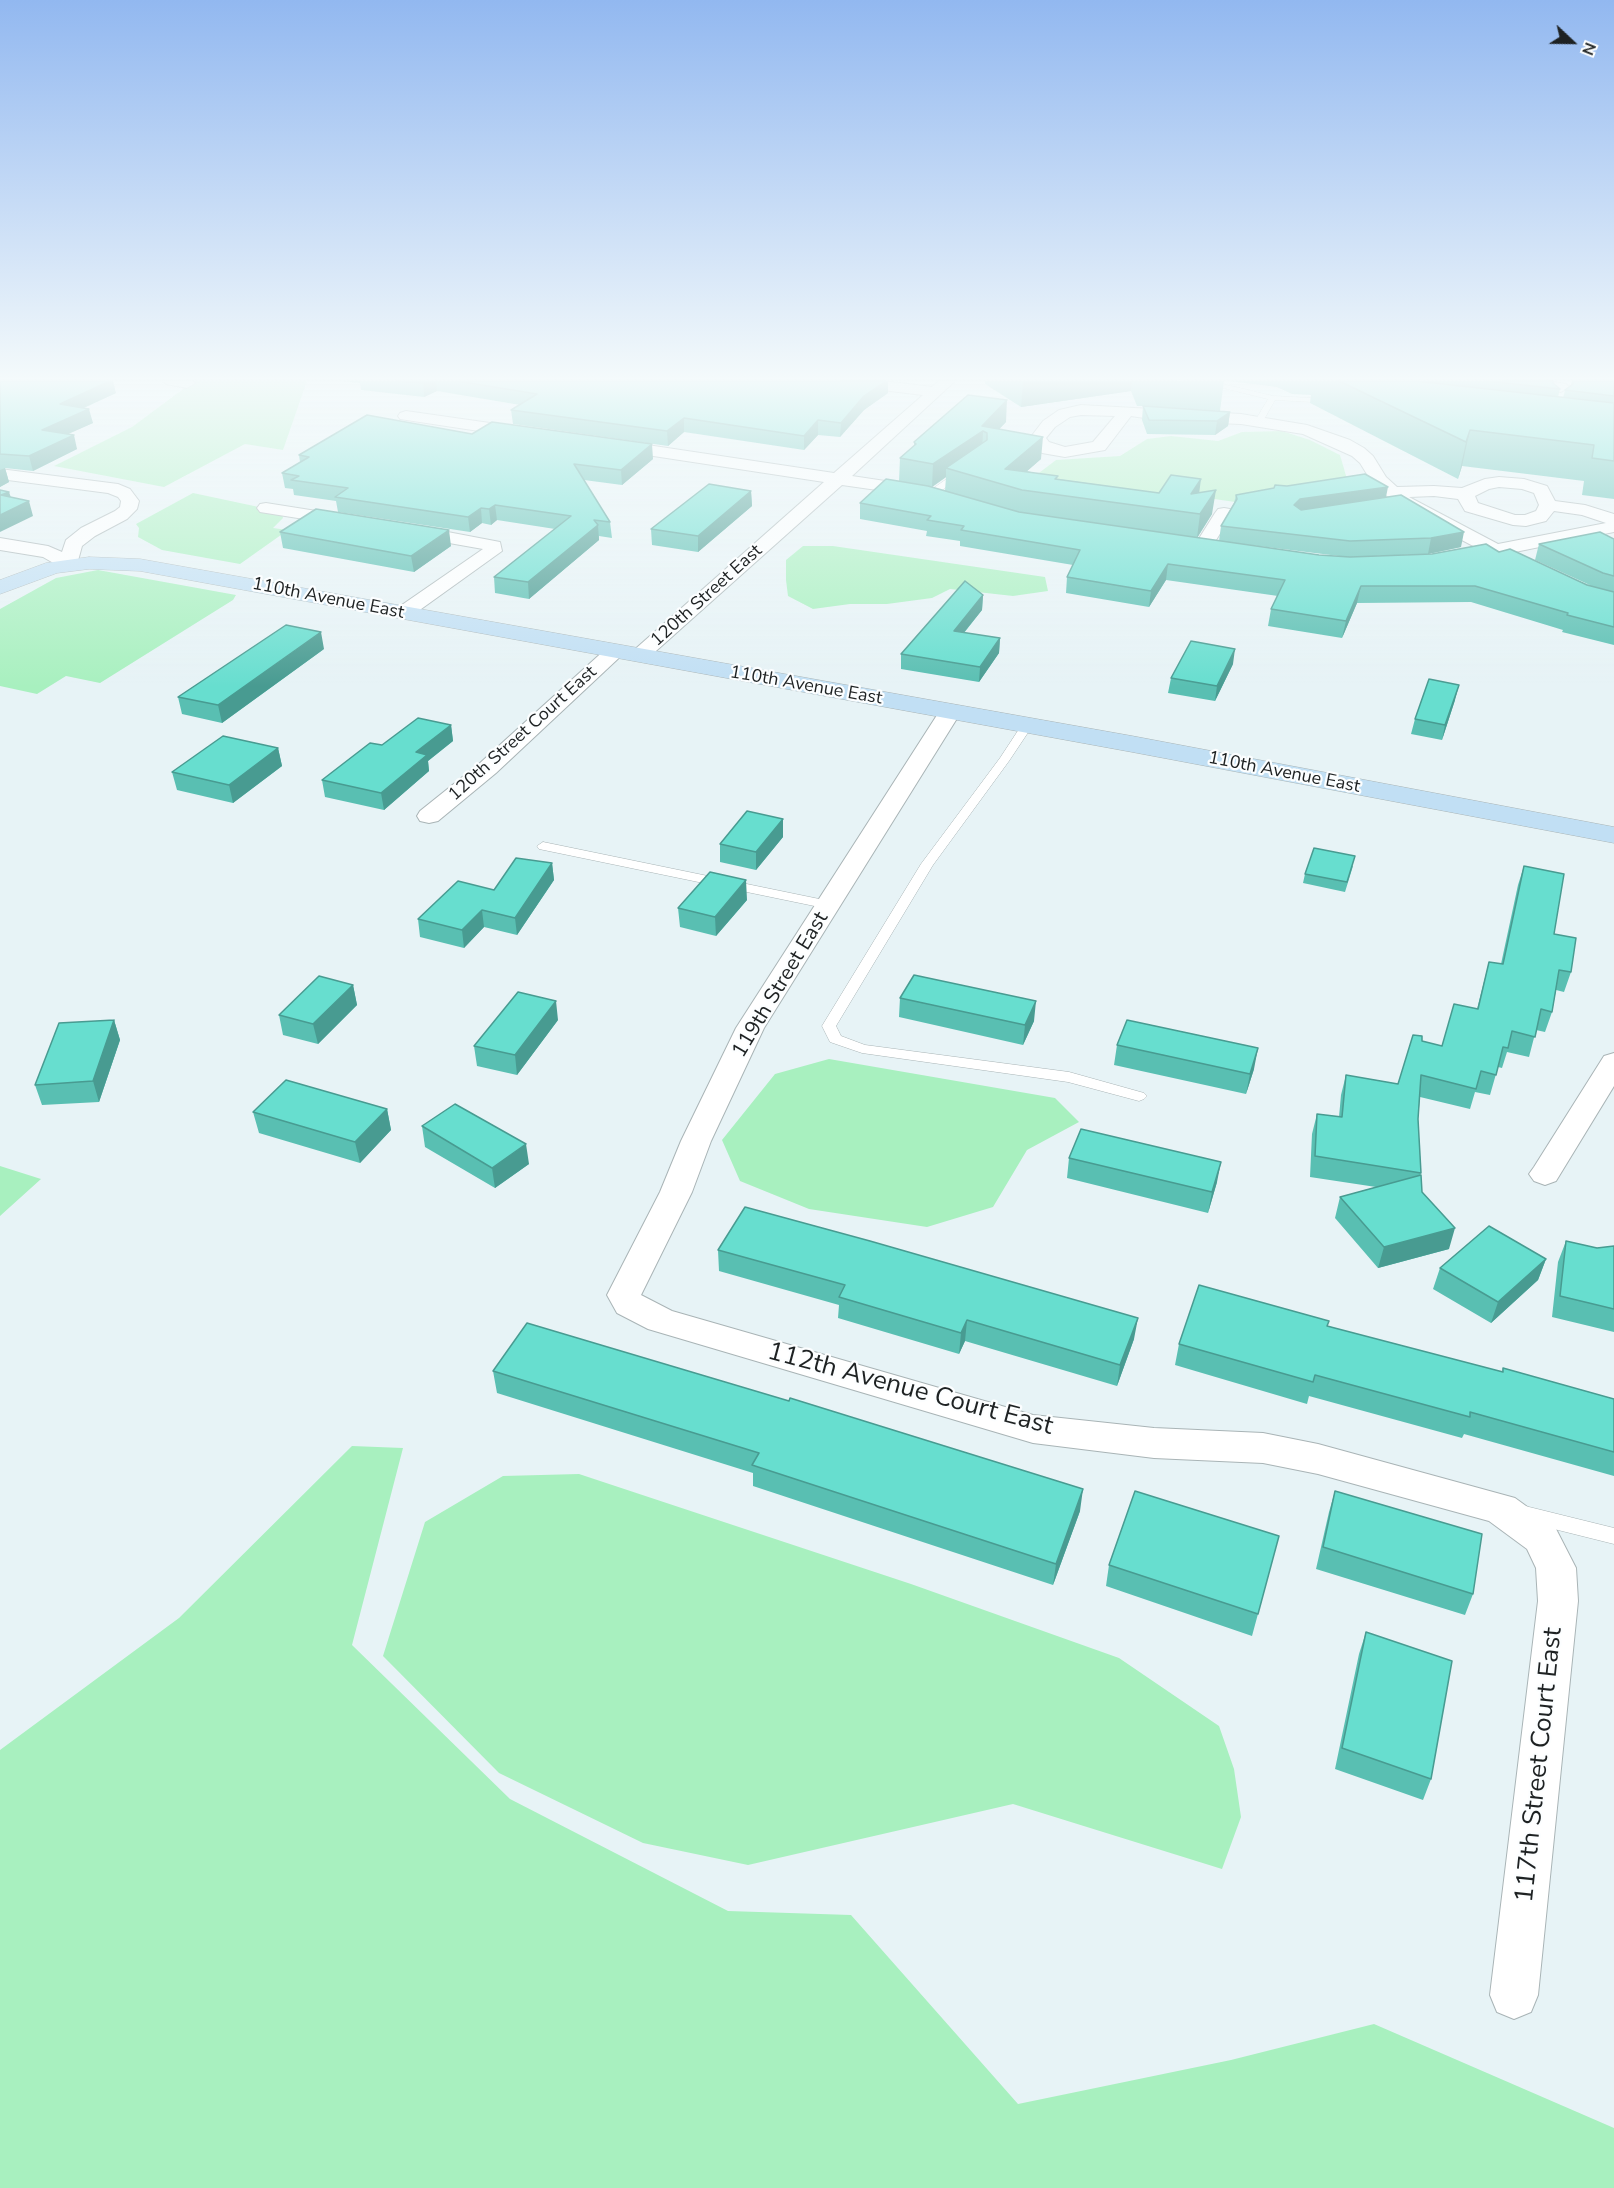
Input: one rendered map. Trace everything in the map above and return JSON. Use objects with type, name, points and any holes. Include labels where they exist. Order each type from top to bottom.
[{"type":"street","points":[[0,588],[33,573],[69,564],[73,544],[88,531],[121,515],[128,509],[130,501],[124,493],[112,488],[73,483]]},
{"type":"street","name":"120th Street East","points":[[640,655],[833,483]]},
{"type":"street","points":[[868,483],[931,494],[952,501]]},
{"type":"street","points":[[1382,483],[1398,500],[1526,565]]},
{"type":"street","points":[[1398,500],[1434,491],[1465,494],[1491,483]]},
{"type":"street","points":[[1513,483],[1541,490],[1548,506]]},
{"type":"street","points":[[1465,494],[1471,507],[1513,520],[1526,521],[1540,517],[1548,506]]},
{"type":"street","points":[[1548,506],[1584,510],[1614,520]]},
{"type":"street","points":[[266,508],[369,524]]},
{"type":"street","points":[[1202,548],[1224,513]]},
{"type":"street","points":[[1437,560],[1614,527]]},
{"type":"street","points":[[392,528],[473,540],[493,546],[493,551],[489,555],[403,613]]},
{"type":"street","name":"110th Avenue East","points":[[0,544],[48,552],[69,564],[122,562],[140,565],[1027,725],[1614,835]]},
{"type":"street","points":[[1180,545],[1226,552]]},
{"type":"street","name":"120th Street Court East","points":[[429,816],[488,768],[615,651]]},
{"type":"street","name":"119th Street East","points":[[629,1304],[624,1295],[628,1284],[676,1192],[696,1141],[750,1028],[950,712]]},
{"type":"street","points":[[1545,1174],[1614,1062]]},
{"type":"street","name":"112th Avenue Court East","points":[[629,1304],[660,1320],[1033,1429],[1154,1443],[1263,1449],[1318,1460],[1501,1509],[1541,1538]]},
{"type":"street","name":"117th Street Court East","points":[[1514,1995],[1558,1601],[1556,1568],[1541,1538]]},
{"type":"lane","points":[[931,494],[946,483]]},
{"type":"lane","points":[[1027,725],[1005,759],[927,864],[829,1026],[835,1039],[862,1049],[1069,1077],[1139,1096]]},
{"type":"lane","points":[[543,846],[829,905]]},
{"type":"lane","points":[[1501,1509],[1614,1536]]},
{"type":"green space","points":[[144,483],[171,483],[164,487]]},
{"type":"green space","points":[[1038,483],[1329,483],[1242,503],[1179,494],[1151,495]]},
{"type":"green space","points":[[193,493],[273,510],[282,514],[283,518],[273,528],[288,530],[240,564],[162,550],[138,537],[139,528],[136,524]]},
{"type":"green space","points":[[803,546],[833,546],[1045,577],[1048,591],[1013,596],[950,589],[932,598],[887,604],[850,604],[813,609],[788,596],[786,560]]},
{"type":"green space","points":[[98,570],[236,595],[233,600],[100,683],[66,676],[37,694],[0,686],[0,609],[56,578]]},
{"type":"green space","points":[[829,1059],[1055,1098],[1079,1122],[1027,1150],[993,1207],[927,1227],[809,1209],[740,1181],[722,1140],[775,1074]]},
{"type":"green space","points":[[0,1166],[41,1179],[0,1216]]},
{"type":"green space","points":[[352,1446],[403,1448],[352,1645],[510,1799],[728,1911],[851,1915],[1018,2104],[1231,2060],[1374,2024],[1614,2128],[1614,2188],[0,2188],[0,1750],[179,1618]]},
{"type":"green space","points":[[579,1474],[911,1584],[1119,1658],[1219,1726],[1234,1769],[1241,1817],[1222,1869],[1013,1804],[748,1865],[643,1843],[499,1773],[383,1656],[425,1522],[503,1476]]},
{"type":"building","points":[[313,483],[586,483],[610,522],[594,520],[598,525],[528,582],[494,577],[571,516],[495,505],[489,509],[481,508],[468,517],[335,497],[348,488]]},
{"type":"building","points":[[882,483],[911,483],[1019,512],[1319,555],[1350,557],[1432,554],[1486,544],[1499,552],[1510,549],[1587,585],[1614,592],[1614,627],[1475,586],[1361,586],[1346,621],[1271,609],[1285,580],[1168,564],[1151,591],[1067,577],[1080,550],[961,530],[964,526],[927,520],[931,516],[860,503]]},
{"type":"building","points":[[998,483],[1086,483],[1159,493],[1166,483],[1198,483],[1191,494],[1216,490],[1200,514],[1022,490]]},
{"type":"building","points":[[1306,483],[1381,483],[1388,487],[1300,499],[1294,505],[1301,510],[1401,495],[1464,532],[1431,538],[1350,541],[1221,526],[1237,499],[1236,495],[1274,488],[1275,485]]},
{"type":"building","points":[[709,484],[751,491],[698,536],[651,529]]},
{"type":"building","points":[[0,490],[9,492],[1,495],[29,501],[0,515]]},
{"type":"building","points":[[316,509],[449,530],[411,556],[280,532]]},
{"type":"building","points":[[1600,532],[1614,539],[1614,576],[1539,544]]},
{"type":"building","points":[[965,581],[983,595],[954,631],[1000,638],[980,667],[901,654]]},
{"type":"building","points":[[286,625],[321,632],[218,705],[178,697]]},
{"type":"building","points":[[1191,641],[1235,649],[1217,686],[1171,678]]},
{"type":"building","points":[[1429,679],[1459,685],[1445,725],[1415,719]]},
{"type":"building","points":[[418,718],[451,725],[416,752],[427,755],[381,793],[322,780],[370,743],[382,745]]},
{"type":"building","points":[[223,736],[278,748],[229,785],[172,772]]},
{"type":"building","points":[[747,811],[783,819],[756,852],[720,844]]},
{"type":"building","points":[[1314,848],[1355,856],[1347,882],[1305,874]]},
{"type":"building","points":[[516,858],[552,863],[515,918],[482,910],[462,930],[418,919],[458,881],[494,890]]},
{"type":"building","points":[[1524,866],[1564,874],[1554,934],[1576,938],[1571,972],[1559,970],[1552,1012],[1541,1009],[1535,1037],[1512,1031],[1508,1048],[1503,1047],[1496,1075],[1481,1071],[1476,1089],[1421,1075],[1418,1119],[1421,1173],[1315,1156],[1317,1114],[1342,1117],[1346,1075],[1398,1084],[1413,1035],[1422,1036],[1422,1041],[1442,1046],[1454,1004],[1478,1009],[1489,962],[1503,964]]},
{"type":"building","points":[[710,872],[746,880],[715,917],[678,908]]},
{"type":"building","points":[[914,975],[1036,1001],[1025,1025],[900,998]]},
{"type":"building","points":[[319,976],[353,985],[313,1024],[279,1015]]},
{"type":"building","points":[[518,992],[556,1001],[515,1055],[474,1046]]},
{"type":"building","points":[[114,1020],[93,1081],[35,1085],[59,1023]]},
{"type":"building","points":[[1127,1020],[1258,1048],[1250,1074],[1117,1045]]},
{"type":"building","points":[[286,1080],[387,1109],[355,1142],[253,1112]]},
{"type":"building","points":[[455,1104],[526,1144],[492,1168],[422,1126]]},
{"type":"building","points":[[1081,1129],[1221,1162],[1212,1192],[1069,1158]]},
{"type":"building","points":[[1421,1175],[1422,1192],[1455,1228],[1384,1247],[1340,1197]]},
{"type":"building","points":[[745,1207],[1138,1318],[1120,1365],[967,1320],[961,1333],[839,1297],[845,1285],[718,1250]]},
{"type":"building","points":[[1489,1226],[1546,1259],[1498,1302],[1440,1268]]},
{"type":"building","points":[[1566,1241],[1597,1248],[1614,1246],[1614,1309],[1560,1296]]},
{"type":"building","points":[[1199,1285],[1329,1321],[1327,1326],[1503,1372],[1503,1368],[1614,1399],[1614,1452],[1470,1412],[1470,1417],[1315,1375],[1313,1382],[1179,1344]]},
{"type":"building","points":[[527,1323],[789,1401],[790,1398],[1083,1489],[1056,1564],[752,1465],[759,1453],[493,1371]]},
{"type":"building","points":[[1135,1491],[1279,1536],[1258,1614],[1109,1565]]},
{"type":"building","points":[[1335,1491],[1482,1534],[1473,1594],[1323,1547]]},
{"type":"building","points":[[1366,1632],[1452,1661],[1431,1779],[1342,1748]]}]
